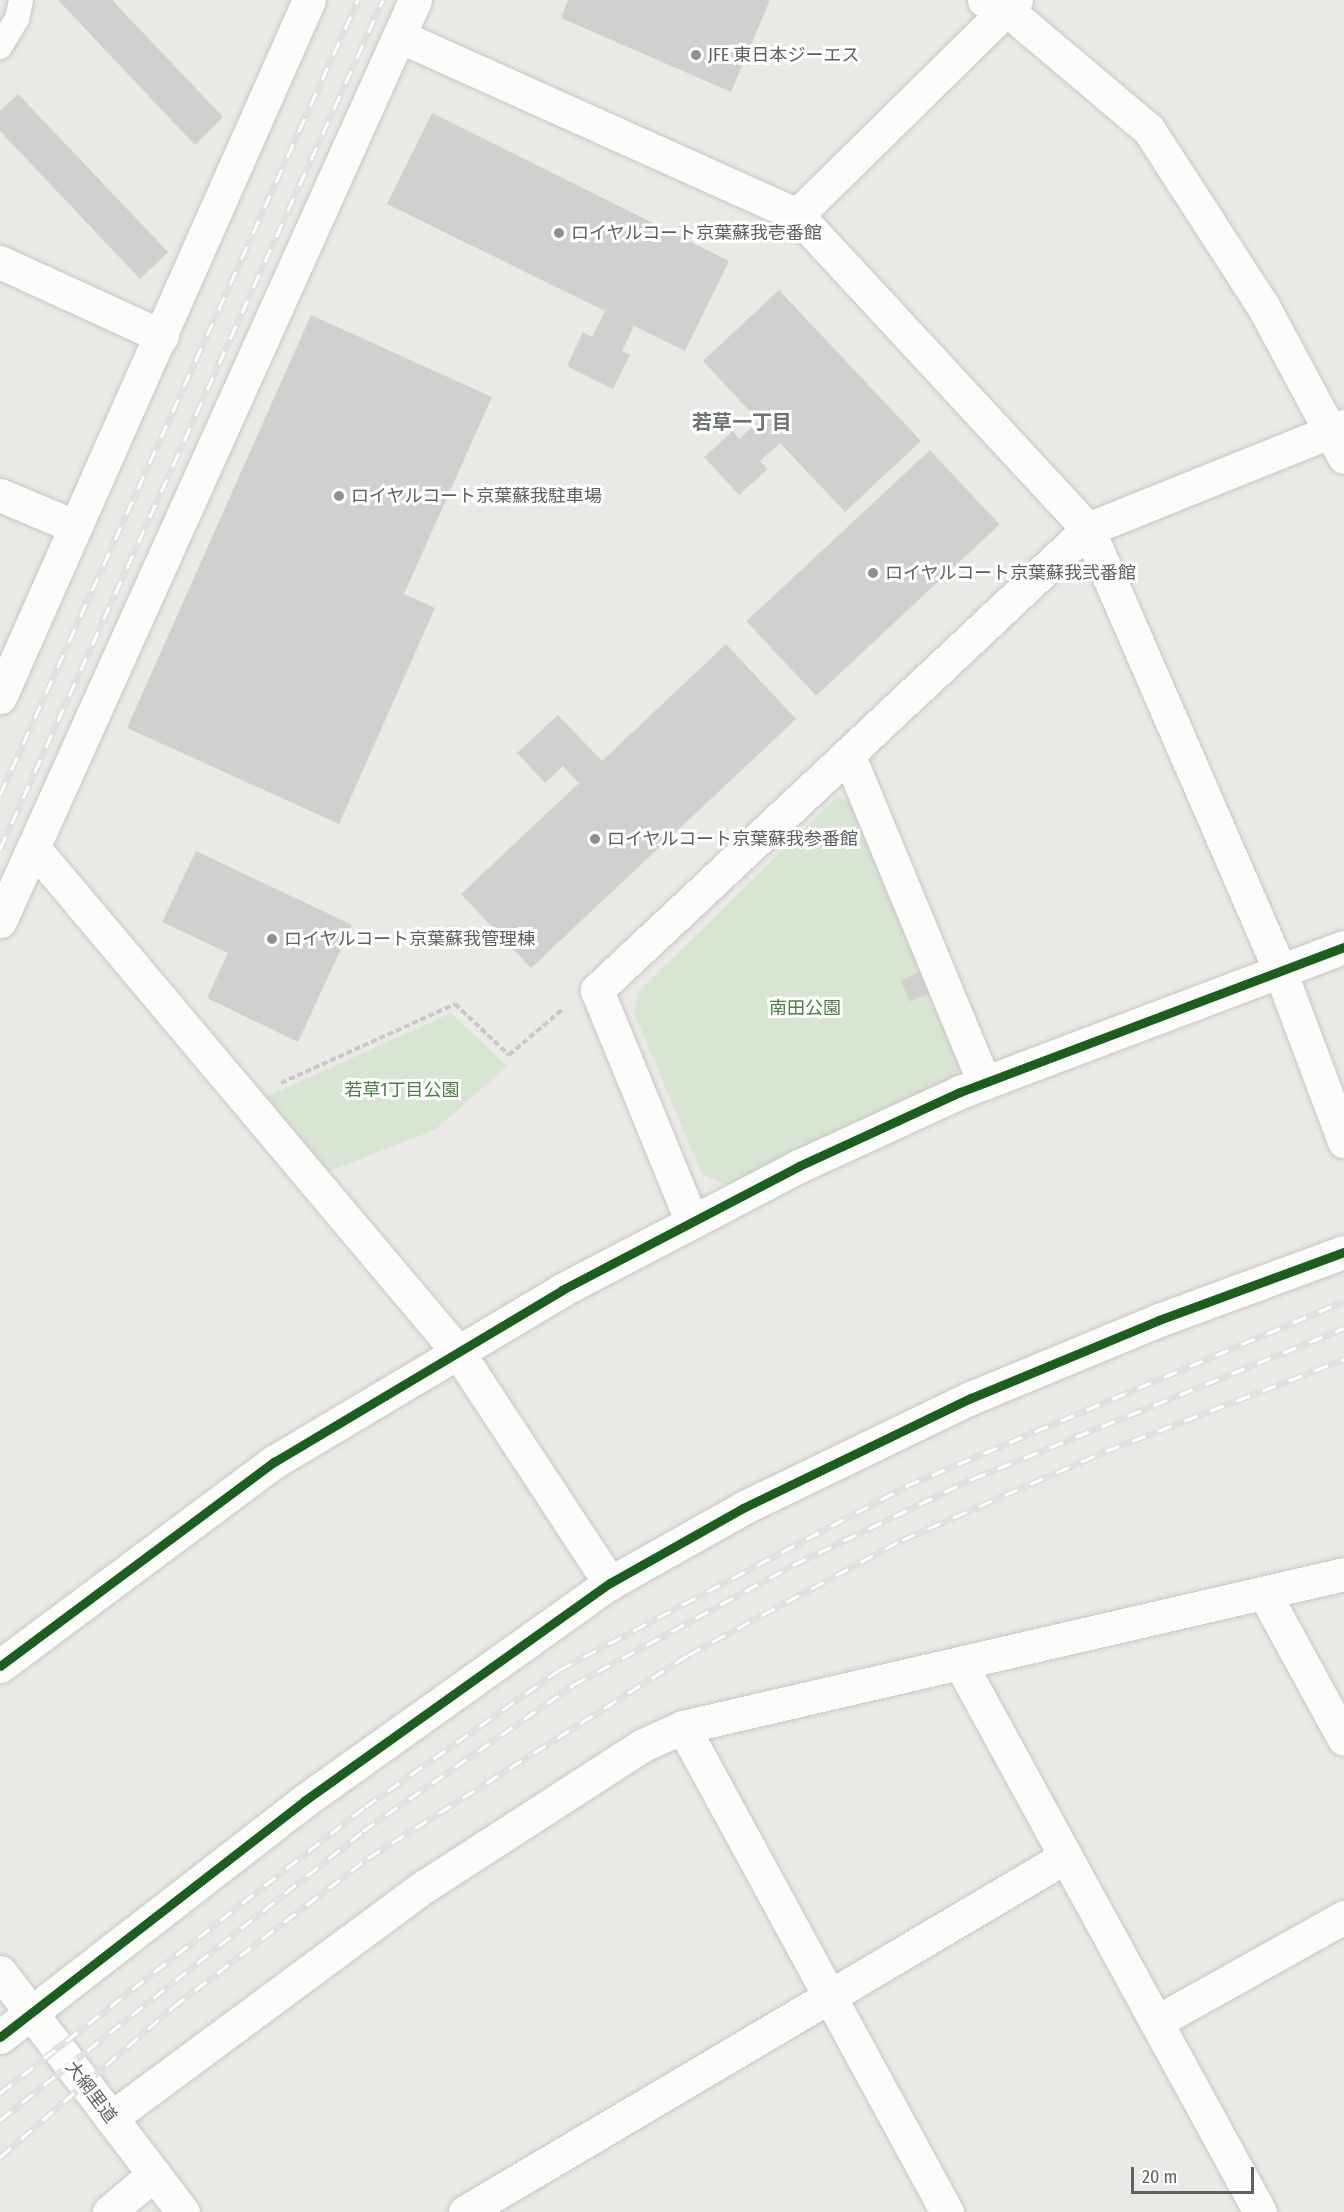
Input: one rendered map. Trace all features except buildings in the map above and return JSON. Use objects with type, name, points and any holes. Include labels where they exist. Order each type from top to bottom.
[{"type":"street","points":[[0,697],[309,0]]},
{"type":"street","points":[[0,921],[415,0]]},
{"type":"street","points":[[692,1222],[597,990],[1088,529],[1340,438],[1263,306],[1149,130],[1002,3],[797,215]]},
{"type":"street","points":[[399,36],[797,215],[1088,529],[1280,971],[1344,1142]]},
{"type":"street","points":[[0,262],[162,336]]},
{"type":"street","points":[[0,495],[76,527]]},
{"type":"street","points":[[848,754],[984,1083]]},
{"type":"street","points":[[33,847],[458,1352],[610,1583]]},
{"type":"street","points":[[0,1666],[274,1462],[458,1352],[692,1222],[799,1166],[984,1083],[1344,947]]},
{"type":"street","points":[[0,2037],[304,1801],[610,1583],[743,1508],[971,1398],[1159,1320],[1344,1252]]},
{"type":"street","points":[[111,2118],[425,1886],[640,1746],[683,1727],[1344,1574]]},
{"type":"street","points":[[1264,1593],[1344,1739]]},
{"type":"street","points":[[960,1663],[1260,2212]]},
{"type":"street","points":[[683,1727],[830,1993],[947,2212]]},
{"type":"street","points":[[465,2212],[830,1993],[1065,1857]]},
{"type":"street","points":[[1156,2022],[1344,1917]]},
{"type":"street","name":"大網里道","points":[[0,1972],[183,2212]]},
{"type":"street","points":[[109,2212],[154,2174]]},
{"type":"lane","points":[[0,46],[17,19],[21,0]]},
{"type":"path","points":[[245,1099],[456,1004],[509,1055],[580,993],[597,990]]},
{"type":"green space","name":"南田公園","points":[[837,797],[863,803],[960,1051],[957,1082],[726,1185],[702,1175],[634,1013],[639,991]]},
{"type":"green space","name":"若草1丁目公園","points":[[451,1013],[507,1066],[436,1129],[328,1172],[264,1098]]},
{"type":"railway","points":[[0,795],[358,0]]},
{"type":"railway","points":[[0,849],[383,0]]},
{"type":"railway","points":[[0,2093],[365,1807],[559,1670],[906,1486],[1344,1301]]},
{"type":"railway","points":[[0,2120],[363,1831],[573,1685],[793,1565],[972,1479],[1344,1328]]},
{"type":"railway","points":[[0,2157],[173,2007],[368,1858],[688,1655],[902,1540],[1106,1451],[1344,1359]]},
{"type":"cycle path","points":[[0,1666],[274,1462],[562,1290],[799,1166],[960,1092],[1344,947]]},
{"type":"cycle path","points":[[0,2037],[304,1801],[610,1583],[743,1508],[971,1398],[1159,1320],[1344,1252]]},
{"type":"place","name":"JFE 東日本ジーエス","points":[[696,55]]},
{"type":"place","name":"ロイヤルコート京葉蘇我壱番館","points":[[559,233]]},
{"type":"place","name":"ロイヤルコート京葉蘇我駐車場","points":[[339,496]]},
{"type":"place","name":"ロイヤルコート京葉蘇我弐番館","points":[[873,573]]},
{"type":"place","name":"ロイヤルコート京葉蘇我参番館","points":[[595,839]]},
{"type":"place","name":"ロイヤルコート京葉蘇我管理棟","points":[[272,939]]},
{"type":"district","name":"若草一丁目","points":[[742,422]]}]
